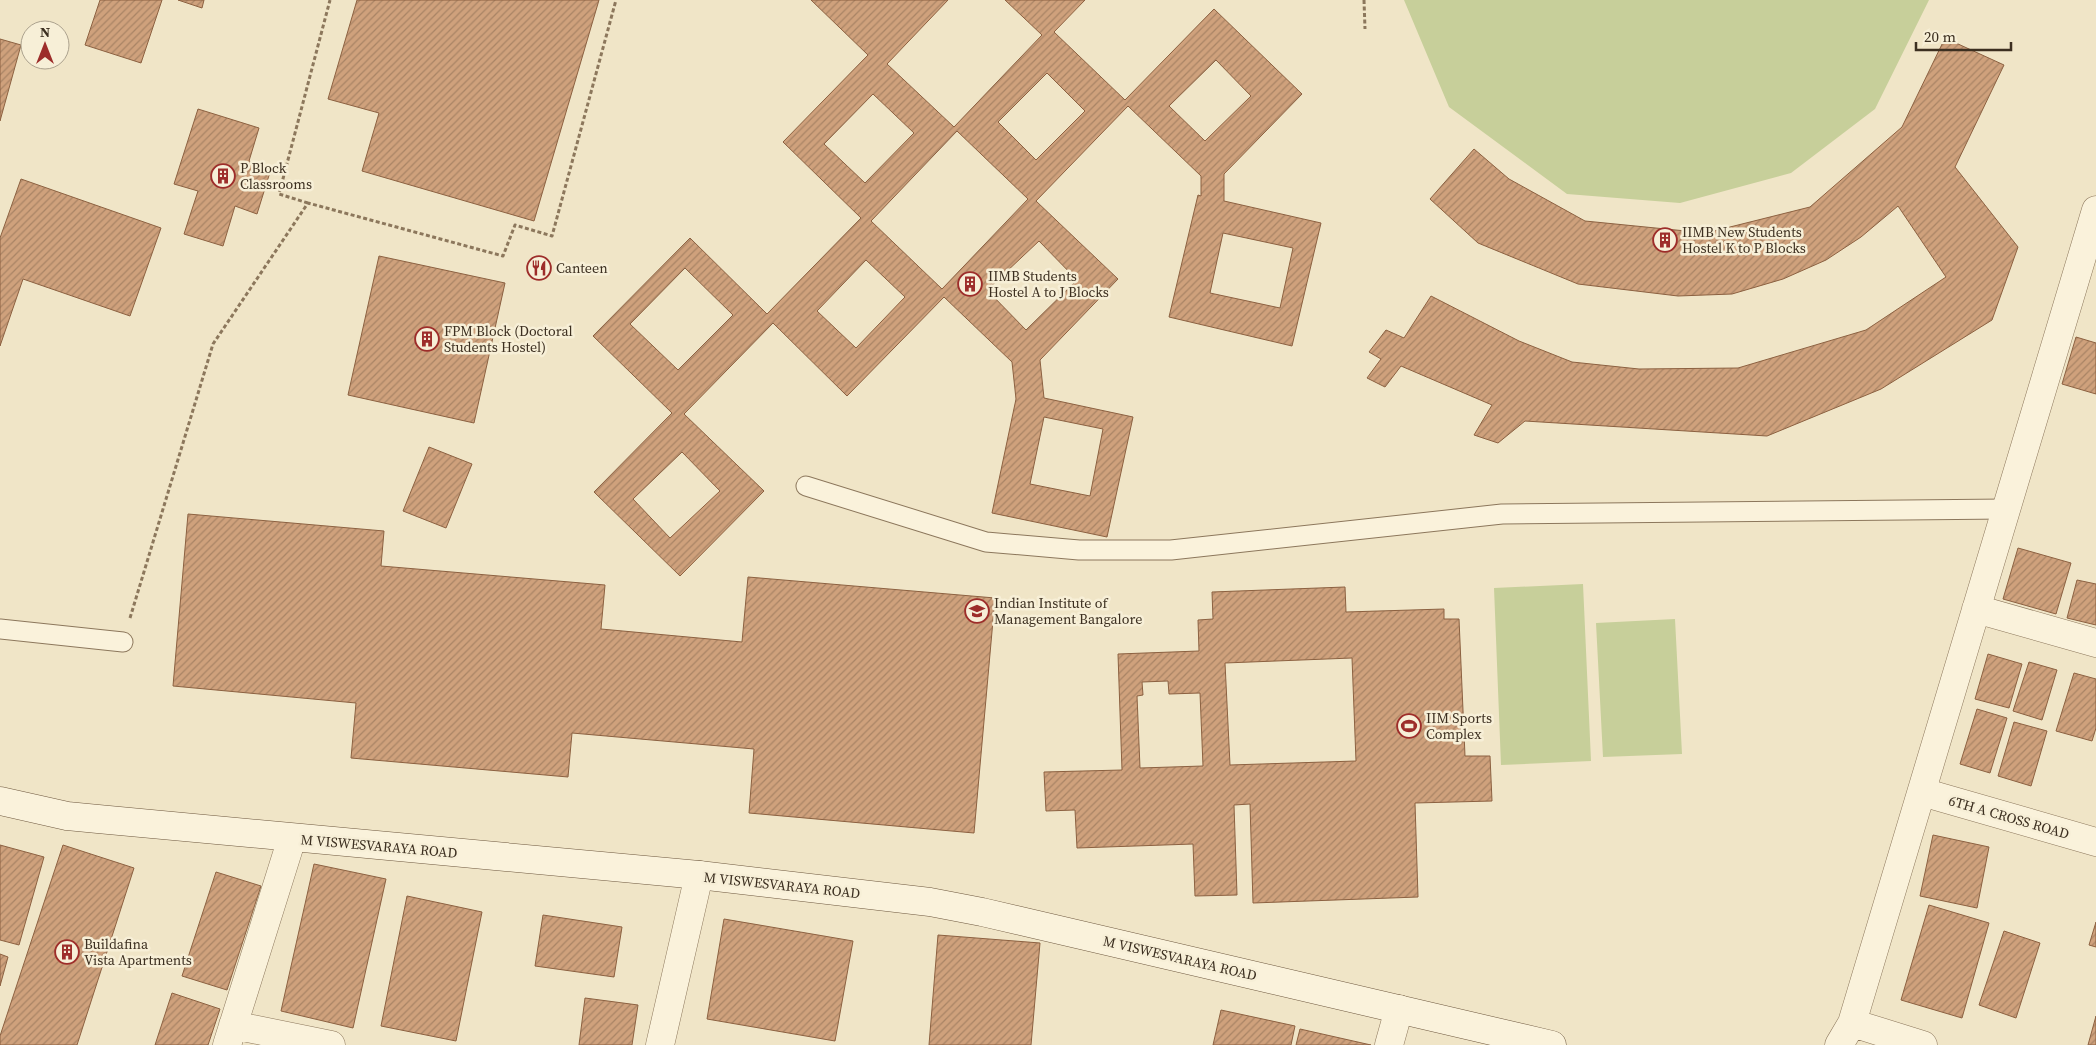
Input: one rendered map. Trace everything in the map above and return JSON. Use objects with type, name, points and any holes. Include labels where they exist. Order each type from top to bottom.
[{"type":"street","points":[[1923,1045],[1846,1034],[1922,792],[2096,210]]},
{"type":"street","points":[[1976,609],[2096,643]]},
{"type":"street","name":"6TH A CROSS ROAD","points":[[1922,792],[2096,842]]},
{"type":"street","name":"M VISWESVARAYA ROAD","points":[[0,801],[74,816],[699,875],[947,905],[1552,1045]]},
{"type":"street","points":[[292,838],[230,1035],[331,1045]]},
{"type":"street","points":[[660,1045],[699,875]]},
{"type":"street","points":[[1389,1045],[1399,1009]]},
{"type":"lane","points":[[806,486],[986,542],[1079,550],[1171,550],[1502,514],[2006,509]]},
{"type":"lane","points":[[0,629],[123,642]]},
{"type":"path","points":[[330,0],[279,194],[503,256],[515,225],[552,236],[616,0]]},
{"type":"path","points":[[1364,0],[1366,29]]},
{"type":"path","points":[[123,642],[213,344],[308,203]]},
{"type":"green space","points":[[1404,0],[1929,0],[1875,109],[1791,173],[1680,203],[1567,194],[1449,107]]},
{"type":"green space","points":[[1583,584],[1591,761],[1501,765],[1494,588]]},
{"type":"green space","points":[[1675,619],[1682,754],[1603,757],[1596,623]]},
{"type":"building","points":[[100,0],[162,0],[141,63],[85,45]]},
{"type":"building","points":[[178,0],[204,0],[202,8]]},
{"type":"building","points":[[357,0],[599,0],[534,221],[362,171],[379,113],[328,99]]},
{"type":"building","name":"IIMB Students Hostel A to J Blocks","points":[[811,0],[948,0],[887,64],[954,127],[1042,35],[1005,0],[1085,0],[1054,32],[1125,100],[1214,9],[1302,94],[1224,174],[1224,201],[1321,223],[1292,346],[1169,317],[1198,195],[1201,196],[1201,176],[1128,106],[1036,201],[1118,279],[1040,360],[1044,398],[1133,417],[1107,537],[992,513],[1016,399],[1012,362],[944,297],[847,396],[773,323],[684,414],[764,491],[680,576],[594,492],[672,413],[593,336],[690,238],[767,314],[861,218],[783,142],[868,55]],"holes":[[[1216,60],[1251,96],[1205,141],[1169,106]],[[1047,73],[1085,111],[1036,160],[998,122]],[[873,94],[914,133],[865,183],[824,144]],[[957,131],[1028,199],[942,289],[871,221]],[[1223,233],[1293,248],[1280,308],[1210,293]],[[1039,241],[1077,280],[1026,330],[987,290]],[[866,260],[905,297],[856,348],[817,311]],[[685,268],[733,315],[678,370],[630,324]],[[1044,417],[1103,429],[1090,496],[1030,484]],[[682,452],[720,491],[670,538],[633,499]]]},
{"type":"building","name":"IIMB New Students Hostel K to P Blocks","points":[[1945,38],[2004,65],[1955,167],[2018,247],[1992,320],[1881,389],[1767,436],[1525,421],[1498,443],[1474,435],[1492,405],[1401,366],[1385,387],[1367,378],[1381,359],[1369,352],[1386,330],[1404,338],[1431,296],[1519,341],[1572,362],[1639,369],[1738,368],[1866,330],[1946,277],[1898,206],[1861,237],[1826,260],[1783,279],[1732,294],[1678,296],[1578,284],[1478,243],[1430,199],[1474,149],[1509,179],[1585,221],[1706,233],[1810,207],[1902,127]]},
{"type":"building","points":[[0,39],[20,45],[20,49],[0,121]]},
{"type":"building","name":"P Block Classrooms","points":[[198,109],[259,128],[249,161],[271,169],[257,214],[235,206],[223,246],[184,234],[198,191],[174,184]]},
{"type":"building","points":[[21,179],[161,228],[130,316],[23,279],[0,346],[0,238]]},
{"type":"building","name":"FPM Block (Doctoral Students Hostel)","points":[[379,256],[505,283],[474,423],[348,395]]},
{"type":"building","points":[[2076,337],[2096,343],[2096,394],[2062,384]]},
{"type":"building","points":[[429,447],[472,464],[446,528],[403,511]]},
{"type":"building","points":[[188,514],[384,531],[381,566],[605,585],[601,629],[742,642],[748,577],[995,598],[974,833],[749,813],[754,749],[572,733],[568,777],[351,758],[356,703],[173,686]]},
{"type":"building","points":[[2018,548],[2071,563],[2056,614],[2003,599]]},
{"type":"building","points":[[2077,580],[2096,584],[2096,625],[2067,618]]},
{"type":"building","name":"IIM Sports Complex","points":[[1345,587],[1346,612],[1444,609],[1444,619],[1459,619],[1465,756],[1490,756],[1492,801],[1415,803],[1418,897],[1253,903],[1250,804],[1234,805],[1237,895],[1195,896],[1193,844],[1077,848],[1075,810],[1046,811],[1044,772],[1122,770],[1118,654],[1199,651],[1198,620],[1213,619],[1212,592]],"holes":[[[1352,658],[1356,761],[1230,765],[1225,663]],[[1168,681],[1169,694],[1200,693],[1203,766],[1140,768],[1137,696],[1143,695],[1142,682]]]},
{"type":"building","points":[[1988,654],[2022,664],[2009,708],[1975,699]]},
{"type":"building","points":[[2029,662],[2057,670],[2042,720],[2013,711]]},
{"type":"building","points":[[2074,673],[2096,679],[2096,728],[2092,741],[2056,731]]},
{"type":"building","points":[[1977,709],[2007,718],[1990,773],[1960,764]]},
{"type":"building","points":[[2014,722],[2047,731],[2031,786],[1998,776]]},
{"type":"building","points":[[1933,835],[1989,847],[1977,908],[1920,896]]},
{"type":"building","points":[[0,845],[44,857],[19,945],[0,940]]},
{"type":"building","name":"Buildafina Vista Apartments","points":[[63,845],[134,868],[77,1045],[0,1045],[0,1036]]},
{"type":"building","points":[[314,864],[386,879],[353,1028],[281,1011]]},
{"type":"building","points":[[216,872],[261,886],[227,990],[182,976]]},
{"type":"building","points":[[407,896],[482,912],[456,1041],[381,1026]]},
{"type":"building","points":[[1929,905],[1989,923],[1962,1018],[1901,1000]]},
{"type":"building","points":[[543,915],[622,927],[614,977],[535,966]]},
{"type":"building","points":[[724,919],[853,941],[835,1041],[707,1019]]},
{"type":"building","points":[[2096,922],[2096,947],[2089,945]]},
{"type":"building","points":[[2004,931],[2040,943],[2016,1018],[1979,1005]]},
{"type":"building","points":[[938,935],[1040,943],[1031,1045],[929,1045]]},
{"type":"building","points":[[0,954],[8,957],[0,986]]},
{"type":"building","points":[[172,993],[220,1009],[208,1045],[155,1045]]},
{"type":"building","points":[[585,998],[638,1005],[632,1045],[579,1045]]},
{"type":"building","points":[[1221,1010],[1295,1026],[1291,1045],[1213,1045]]},
{"type":"building","points":[[2096,1016],[2096,1045],[2088,1045]]},
{"type":"building","points":[[1300,1029],[1371,1045],[1296,1045]]},
{"type":"place","name":"P Block Classrooms","points":[[223,176]]},
{"type":"place","name":"IIMB New Students Hostel K to P Blocks","points":[[1665,240]]},
{"type":"place","name":"Canteen","points":[[539,268]]},
{"type":"place","name":"IIMB Students Hostel A to J Blocks","points":[[970,284]]},
{"type":"place","name":"FPM Block (Doctoral Students Hostel)","points":[[427,339]]},
{"type":"place","name":"Indian Institute of Management Bangalore","points":[[977,611]]},
{"type":"place","name":"IIM Sports Complex","points":[[1409,726]]},
{"type":"place","name":"Buildafina Vista Apartments","points":[[67,952]]}]
